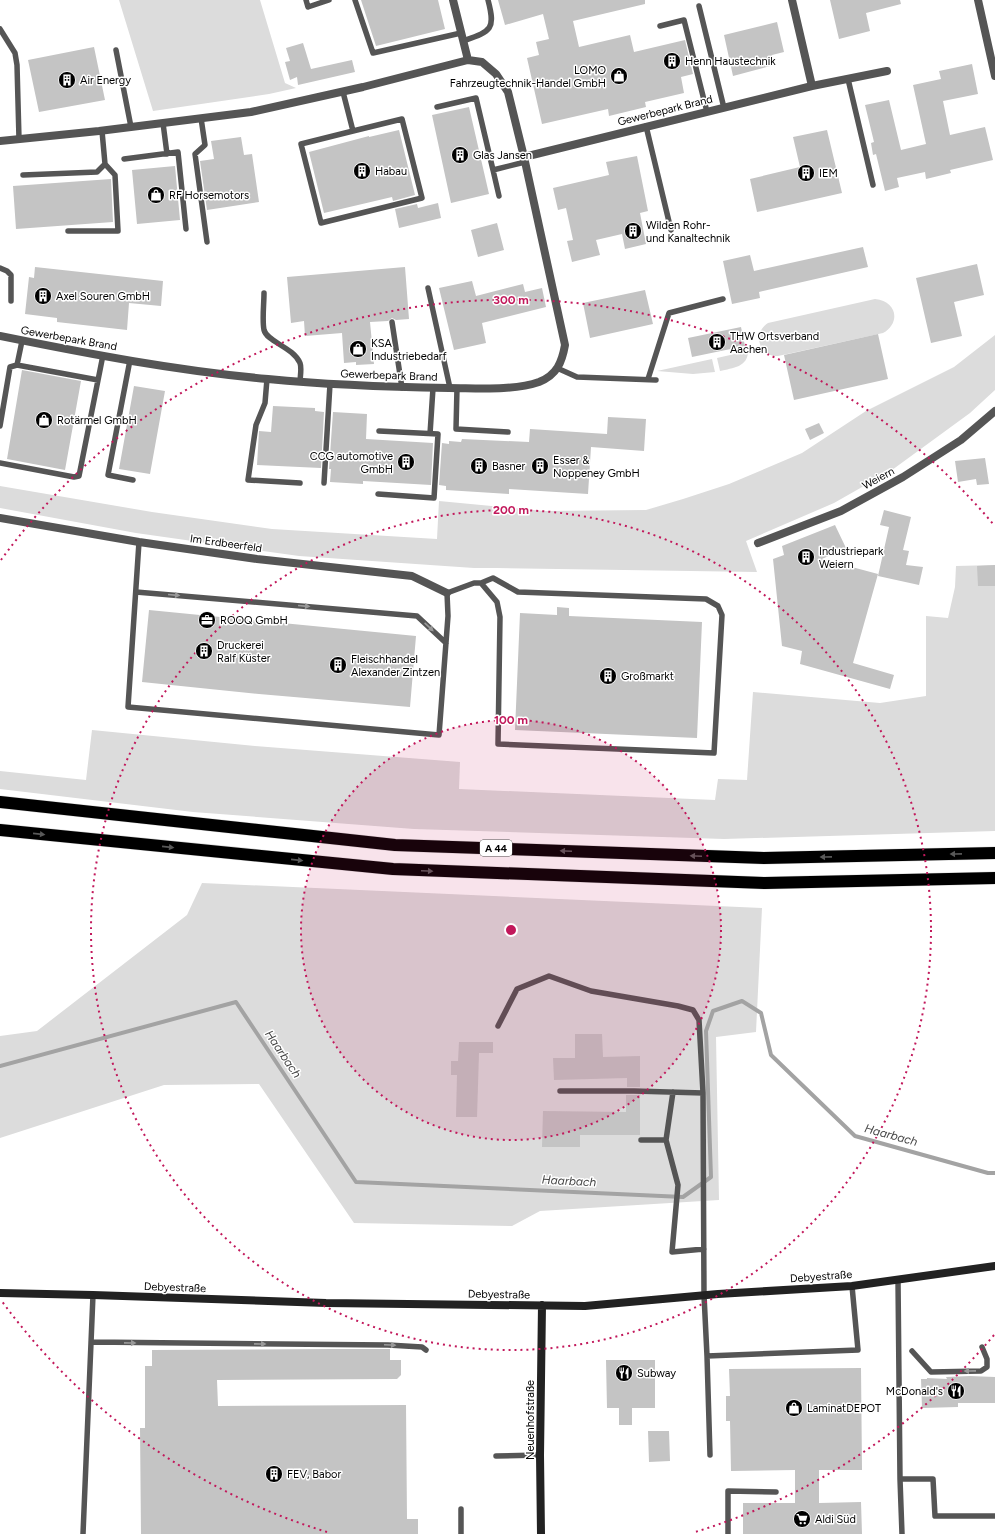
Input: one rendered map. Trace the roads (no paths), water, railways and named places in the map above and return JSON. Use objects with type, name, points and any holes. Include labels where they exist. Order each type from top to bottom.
[{"type":"highway","name":"A 44","points":[[0,802],[395,844],[764,858],[995,853]]},
{"type":"highway","name":"A 44","points":[[0,830],[393,869],[765,883],[995,878]]},
{"type":"main road","name":"Debyestraße","points":[[0,1293],[326,1303],[585,1306],[704,1295],[852,1286],[995,1266]]},
{"type":"main road","name":"Neuenhofstraße","points":[[541,1534],[540,1455],[542,1305]]},
{"type":"street","points":[[0,141],[251,112],[343,92],[468,60],[453,0]]},
{"type":"street","points":[[792,0],[812,86]]},
{"type":"street","points":[[978,0],[995,76]]},
{"type":"street","name":"Gewerbepark Brand","points":[[0,336],[130,360],[195,370],[300,382],[402,388],[513,387],[540,382],[549,377],[563,359],[565,345],[525,160],[508,92],[496,74],[482,62],[468,60]]},
{"type":"street","name":"Gewerbepark Brand","points":[[525,160],[646,126],[812,86],[887,71]]},
{"type":"street","name":"Weiern","points":[[758,543],[841,510],[904,477],[961,440],[995,411]]},
{"type":"street","name":"Im Erdbeerfeld","points":[[0,518],[139,542],[257,559],[412,576],[446,593]]},
{"type":"lane","points":[[306,0],[308,7],[329,0]]},
{"type":"lane","points":[[355,0],[373,52],[461,33]]},
{"type":"lane","points":[[463,41],[486,32],[490,26],[492,18],[488,0]]},
{"type":"lane","points":[[699,6],[724,108]]},
{"type":"lane","points":[[660,26],[684,20],[708,112]]},
{"type":"lane","points":[[0,29],[15,52],[17,65],[19,139]]},
{"type":"lane","points":[[116,50],[131,127]]},
{"type":"lane","points":[[848,79],[873,185]]},
{"type":"lane","points":[[343,92],[353,132]]},
{"type":"lane","points":[[437,107],[476,98],[499,196]]},
{"type":"lane","points":[[202,118],[205,145],[195,154],[207,242]]},
{"type":"lane","points":[[402,119],[422,198],[321,222],[301,144],[353,132],[402,119]]},
{"type":"lane","points":[[163,123],[167,154]]},
{"type":"lane","points":[[646,126],[671,230]]},
{"type":"lane","points":[[68,231],[118,231],[115,174],[105,164],[102,130]]},
{"type":"lane","points":[[124,159],[178,152],[186,229]]},
{"type":"lane","points":[[493,170],[525,160]]},
{"type":"lane","points":[[23,175],[97,172],[105,164]]},
{"type":"lane","points":[[0,268],[7,271],[11,275],[11,301]]},
{"type":"lane","points":[[428,288],[454,388],[456,428],[508,432]]},
{"type":"lane","points":[[264,293],[264,331],[268,338],[280,343],[294,354],[301,364],[300,382]]},
{"type":"lane","points":[[648,379],[669,313],[722,299]]},
{"type":"lane","points":[[392,322],[402,388]]},
{"type":"lane","points":[[17,365],[22,341]]},
{"type":"lane","points":[[0,463],[74,477],[79,476],[103,355]]},
{"type":"lane","points":[[130,360],[108,475],[133,480]]},
{"type":"lane","points":[[0,426],[10,367],[17,365],[98,380]]},
{"type":"lane","points":[[557,368],[577,377],[656,380]]},
{"type":"lane","points":[[267,379],[265,403],[256,425],[248,480],[300,483]]},
{"type":"lane","points":[[324,483],[330,384]]},
{"type":"lane","points":[[430,434],[433,388]]},
{"type":"lane","points":[[378,494],[434,498],[438,434],[379,430]]},
{"type":"lane","points":[[139,542],[128,707],[439,735],[448,616],[446,593],[492,578],[518,592],[706,599],[718,606],[722,615],[714,753],[498,744],[500,617],[497,602],[480,583]]},
{"type":"lane","points":[[136,592],[417,616],[446,643]]},
{"type":"lane","points":[[498,1026],[517,989],[549,976],[591,991],[693,1010],[698,1020],[703,1093],[704,1295],[708,1356],[710,1455]]},
{"type":"lane","points":[[560,1091],[703,1093]]},
{"type":"lane","points":[[673,1092],[666,1140],[678,1185],[672,1252],[704,1249]]},
{"type":"lane","points":[[642,1140],[666,1140]]},
{"type":"lane","points":[[898,1280],[902,1534]]},
{"type":"lane","points":[[708,1356],[858,1350],[852,1286]]},
{"type":"lane","points":[[83,1534],[92,1295]]},
{"type":"lane","points":[[91,1342],[388,1345],[422,1347],[426,1350]]},
{"type":"lane","points":[[912,1351],[931,1372],[980,1371],[986,1367],[987,1360],[982,1346]]},
{"type":"lane","points":[[496,1456],[540,1455]]},
{"type":"lane","points":[[900,1479],[933,1478],[935,1516],[995,1516]]},
{"type":"lane","points":[[728,1534],[728,1491],[776,1492]]},
{"type":"lane","points":[[461,1509],[461,1534]]},
{"type":"waterway","name":"Haarbach","points":[[0,1066],[236,1002],[356,1182],[683,1197],[711,1177],[706,1031],[713,1011],[742,1001],[761,1013],[771,1055],[855,1136],[988,1173],[995,1173]]},
{"type":"place","name":"Henn Haustechnik","points":[[672,61]]},
{"type":"place","name":"LOMO Fahrzeugtechnik-Handel GmbH","points":[[619,76]]},
{"type":"place","name":"Air Energy","points":[[67,80]]},
{"type":"place","name":"Glas Jansen","points":[[460,155]]},
{"type":"place","name":"Habau","points":[[362,171]]},
{"type":"place","name":"IEM","points":[[806,173]]},
{"type":"place","name":"RF Horsemotors","points":[[156,195]]},
{"type":"place","name":"Wilden Rohr- und Kanaltechnik","points":[[633,231]]},
{"type":"place","name":"Axel Souren GmbH","points":[[43,296]]},
{"type":"place","name":"THW Ortsverband Aachen","points":[[717,342]]},
{"type":"place","name":"KSA Industriebedarf","points":[[358,349]]},
{"type":"place","name":"Rotärmel GmbH","points":[[44,420]]},
{"type":"place","name":"CCG automotive GmbH","points":[[406,462]]},
{"type":"place","name":"Basner","points":[[479,466]]},
{"type":"place","name":"Esser & Noppeney GmbH","points":[[540,466]]},
{"type":"place","name":"Industriepark Weiern","points":[[806,557]]},
{"type":"place","name":"ROOQ GmbH","points":[[207,620]]},
{"type":"place","name":"Druckerei Ralf Küster","points":[[204,651]]},
{"type":"place","name":"Fleischhandel Alexander Zintzen","points":[[338,665]]},
{"type":"place","name":"Großmarkt","points":[[608,676]]},
{"type":"place","name":"Subway","points":[[624,1373]]},
{"type":"place","name":"McDonald's","points":[[956,1391]]},
{"type":"place","name":"LaminatDEPOT","points":[[794,1408]]},
{"type":"place","name":"FEV, Babor","points":[[274,1474]]},
{"type":"place","name":"Aldi Süd","points":[[802,1519]]}]
